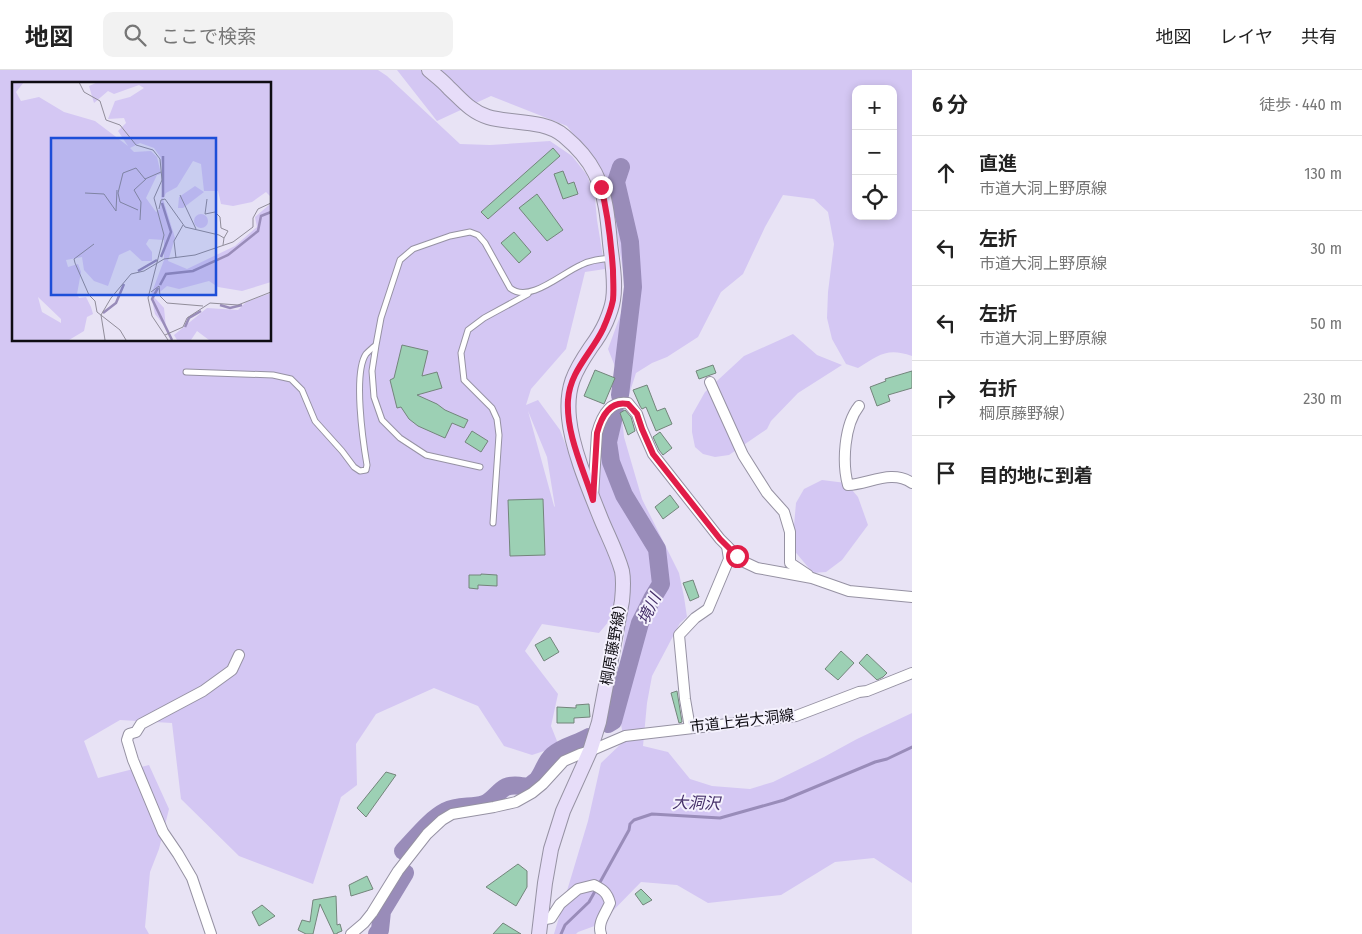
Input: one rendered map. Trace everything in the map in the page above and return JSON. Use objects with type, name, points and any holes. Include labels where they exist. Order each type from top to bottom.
[{"type":"main road","name":"棡原藤野線）","points":[[429,70],[469,108],[486,117],[498,120],[528,122],[562,134],[589,162],[601,187],[606,208],[614,288],[610,310],[602,331],[575,372],[568,401],[572,436],[593,500],[622,572],[623,588],[618,625],[599,722],[590,751],[556,829],[548,865],[539,927]]},
{"type":"street","points":[[710,382],[743,455],[767,493],[784,512],[790,532],[790,563],[812,578]]},
{"type":"street","points":[[593,500],[599,425],[610,406],[620,403],[628,404],[637,414],[653,454],[727,546],[742,561],[752,566],[812,578],[849,592],[912,597]]},
{"type":"street","points":[[859,406],[849,425],[845,474],[848,485],[863,484],[874,480],[895,477],[906,479],[912,483]]},
{"type":"street","points":[[690,728],[679,635],[695,618],[708,608],[729,559],[727,546]]},
{"type":"street","points":[[211,934],[192,878],[163,832],[133,760],[127,740],[129,734],[136,732],[141,724],[203,691],[232,670],[239,655]]},
{"type":"street","name":"市道上岩大洞線","points":[[352,934],[372,913],[398,871],[427,834],[442,820],[452,814],[463,811],[516,802],[537,789],[564,761],[625,736],[796,716],[859,692],[868,691],[912,673]]},
{"type":"street","points":[[539,927],[551,918],[560,904],[578,889],[594,885],[604,890],[608,895],[610,903],[600,923],[600,934]]},
{"type":"lane","points":[[480,467],[426,455],[400,438],[382,420],[374,397],[372,371],[381,318],[400,260],[413,249],[450,236],[470,232],[478,235],[485,243],[510,288],[520,293],[530,293]]},
{"type":"lane","points":[[493,523],[499,435],[497,419],[492,408],[464,380],[462,353],[468,330],[484,318],[581,264],[612,258]]},
{"type":"lane","points":[[186,372],[273,376],[291,379],[302,390],[315,420],[342,450],[354,467],[360,471],[366,470],[367,465],[360,397],[361,370],[366,355],[376,345]]},
{"type":"shaded area","points":[[0,70],[378,70],[387,76],[460,144],[490,145],[550,141],[572,156],[587,175],[595,198],[605,269],[585,272],[566,349],[531,389],[526,405],[538,400],[560,430],[579,480],[599,459],[608,422],[616,369],[608,349],[627,297],[609,181],[567,126],[491,96],[437,121],[397,70],[912,70],[912,356],[889,352],[858,368],[846,364],[832,339],[827,318],[834,244],[828,212],[814,199],[783,195],[765,227],[743,274],[721,292],[698,337],[667,357],[652,363],[636,373],[628,398],[621,407],[624,437],[642,499],[679,573],[687,617],[680,623],[652,676],[647,703],[643,746],[668,752],[690,779],[712,786],[750,789],[773,782],[912,713],[912,883],[874,858],[835,862],[781,895],[708,903],[677,885],[641,882],[600,924],[576,934],[554,934],[588,821],[601,763],[624,741],[616,696],[625,631],[610,620],[599,633],[542,624],[525,651],[558,694],[551,726],[559,746],[532,755],[504,746],[478,706],[434,688],[376,714],[356,744],[357,785],[341,797],[313,884],[239,856],[181,799],[172,723],[120,720],[84,741],[98,778],[149,765],[169,809],[159,849],[150,872],[145,927],[149,934],[0,934]],"holes":[[[528,411],[547,457],[555,507]]]},
{"type":"shaded area","points":[[793,334],[817,355],[842,365],[798,393],[771,421],[767,429],[729,455],[715,457],[703,454],[695,447],[692,432],[692,415],[705,392],[744,356]]},
{"type":"shaded area","points":[[822,480],[846,483],[858,497],[868,525],[842,560],[826,572],[813,573],[792,548],[796,503],[804,489]]},
{"type":"building","points":[[553,148],[560,156],[488,219],[481,212]]},
{"type":"building","points":[[563,171],[568,184],[574,182],[578,194],[563,199],[554,174]]},
{"type":"building","points":[[537,194],[563,230],[547,241],[519,208]]},
{"type":"building","points":[[514,232],[531,252],[519,263],[501,243]]},
{"type":"building","points":[[402,345],[428,351],[422,376],[437,372],[442,388],[417,395],[468,420],[464,428],[452,423],[445,438],[418,426],[409,419],[401,407],[397,408],[390,380],[394,378]]},
{"type":"building","points":[[713,365],[716,373],[699,379],[696,371]]},
{"type":"building","points":[[595,370],[615,378],[604,404],[584,396]]},
{"type":"building","points":[[912,371],[912,388],[888,395],[890,401],[877,406],[870,387],[886,381],[885,379]]},
{"type":"building","points":[[647,385],[657,411],[665,408],[672,424],[656,431],[646,407],[642,409],[633,390]]},
{"type":"building","points":[[625,410],[631,417],[635,431],[628,435],[620,413]]},
{"type":"building","points":[[472,431],[488,441],[481,452],[465,442]]},
{"type":"building","points":[[660,432],[672,448],[663,455],[653,437]]},
{"type":"building","points":[[670,495],[679,507],[663,519],[655,507]]},
{"type":"building","points":[[543,499],[545,555],[510,556],[508,500]]},
{"type":"building","points":[[469,575],[497,575],[497,586],[478,585],[478,589],[469,588]]},
{"type":"building","points":[[693,580],[699,597],[690,601],[683,583]]},
{"type":"building","points":[[550,637],[559,652],[544,661],[535,645]]},
{"type":"building","points":[[841,651],[854,663],[838,680],[825,669]]},
{"type":"building","points":[[867,654],[887,673],[883,677],[877,680],[859,663]]},
{"type":"building","points":[[677,691],[682,722],[679,723],[671,693]]},
{"type":"building","points":[[589,704],[590,717],[574,718],[574,723],[557,723],[557,707],[576,708],[576,705]]},
{"type":"building","points":[[386,772],[396,775],[366,817],[357,808]]},
{"type":"building","points":[[518,864],[527,871],[527,887],[516,906],[486,887]]},
{"type":"building","points":[[367,876],[373,889],[351,896],[349,885]]},
{"type":"building","points":[[641,889],[652,900],[643,905],[635,894]]},
{"type":"building","points":[[336,896],[337,925],[340,924],[342,931],[334,934],[320,904],[313,934],[306,934],[298,930],[302,920],[310,922],[313,900]]},
{"type":"building","points":[[262,905],[275,916],[259,926],[252,912]]},
{"type":"building","points":[[503,923],[521,934],[493,934]]},
{"type":"waterway","name":"境川","points":[[620,395],[633,287],[630,242],[616,182],[621,167]]},
{"type":"waterway","name":"境川","points":[[608,724],[613,721],[640,623],[661,584],[657,549],[624,495],[611,462],[608,442],[615,412]]},
{"type":"waterway","name":"境川","points":[[403,851],[428,824],[446,811],[484,804],[509,786],[529,787],[538,779],[553,755],[561,749],[589,737]]},
{"type":"waterway","name":"大洞沢","points":[[561,934],[565,925],[589,902],[629,830],[630,824],[634,820],[652,814],[720,818],[784,800],[875,762],[887,759],[912,747]]},
{"type":"waterway","name":"境川","points":[[377,934],[380,930],[382,911],[405,873]]},
{"type":"route","points":[[601,187],[606,208],[612,258],[613,299],[602,331],[575,372],[568,401],[572,436],[593,500],[599,425],[610,406],[620,403],[628,404],[632,406],[637,414],[653,454],[720,539],[737,556]]}]
